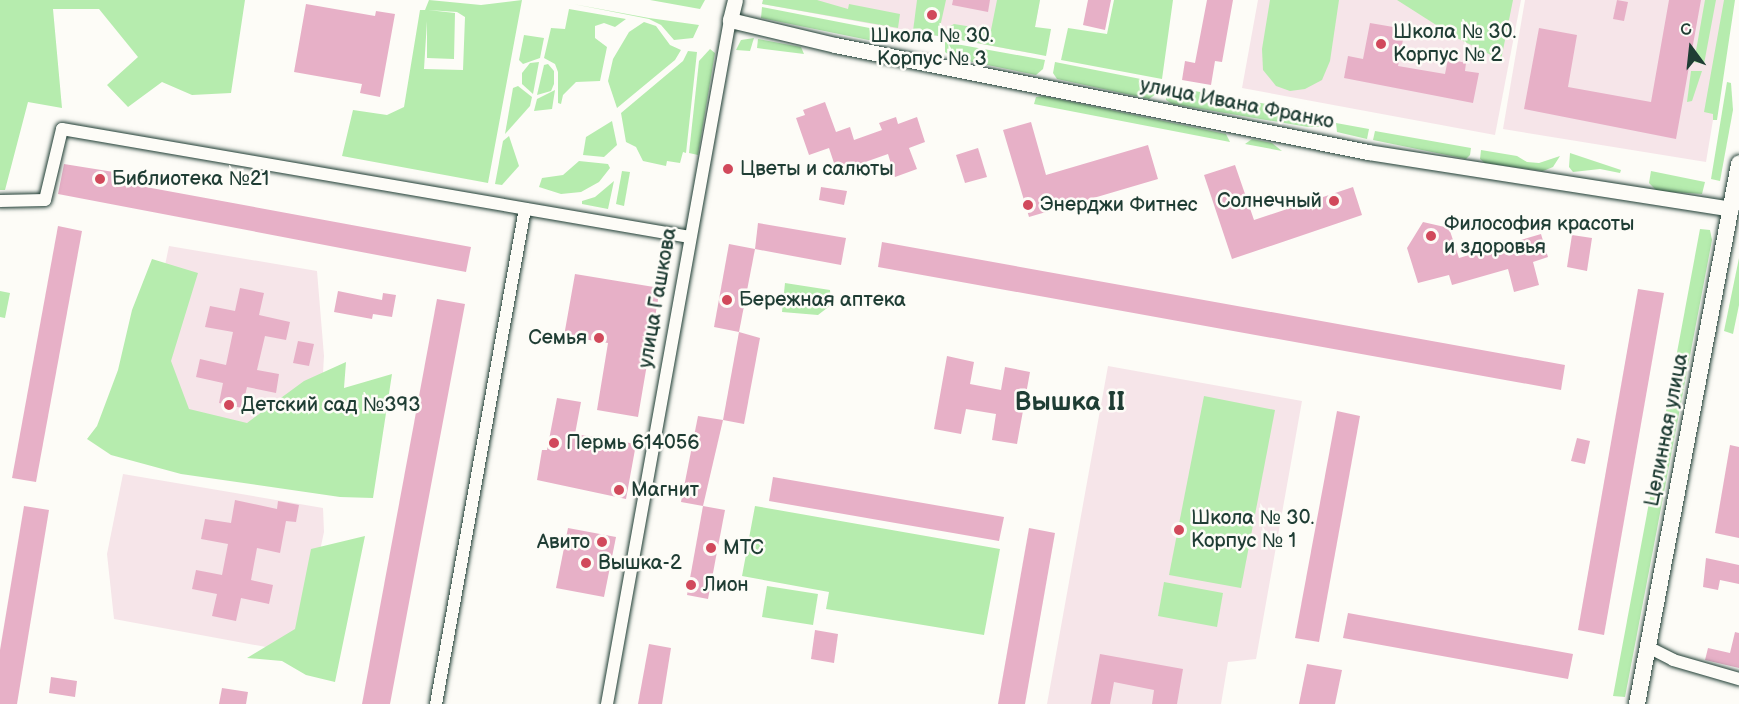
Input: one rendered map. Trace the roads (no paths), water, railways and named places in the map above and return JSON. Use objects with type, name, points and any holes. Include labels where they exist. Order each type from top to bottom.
[{"type":"main road","name":"Целинная улица","points":[[1637,704],[1735,210],[1739,164]]},
{"type":"street","name":"улица Гашкова","points":[[607,704],[690,237],[735,0]]},
{"type":"street","name":"улица Ивана Франко","points":[[730,20],[835,45],[1368,152],[1735,210]]},
{"type":"street","points":[[0,201],[45,200],[62,129],[690,237]]},
{"type":"street","points":[[436,704],[525,208]]},
{"type":"street","points":[[1648,646],[1673,660],[1739,679]]},
{"type":"place","name":"Школа № 30. Корпус № 3","points":[[932,15]]},
{"type":"place","name":"Школа № 30. Корпус № 2","points":[[1381,44]]},
{"type":"place","name":"Цветы и салюты","points":[[728,169]]},
{"type":"place","name":"Библиотека №21","points":[[100,179]]},
{"type":"place","name":"Солнечный","points":[[1334,201]]},
{"type":"place","name":"Энерджи Фитнес","points":[[1028,205]]},
{"type":"place","name":"Философия красоты и здоровья","points":[[1431,236]]},
{"type":"place","name":"Бережная аптека","points":[[727,300]]},
{"type":"place","name":"Семья","points":[[599,338]]},
{"type":"place","name":"Детский сад №393","points":[[229,405]]},
{"type":"place","name":"Пермь 614056","points":[[554,443]]},
{"type":"place","name":"Магнит","points":[[619,490]]},
{"type":"place","name":"Школа № 30. Корпус № 1","points":[[1179,530]]},
{"type":"place","name":"Авито","points":[[602,542]]},
{"type":"place","name":"МТС","points":[[711,548]]},
{"type":"place","name":"Вышка-2","points":[[586,563]]},
{"type":"place","name":"Лион","points":[[691,585]]},
{"type":"district","name":"Вышка II","points":[[1070,403]]}]
